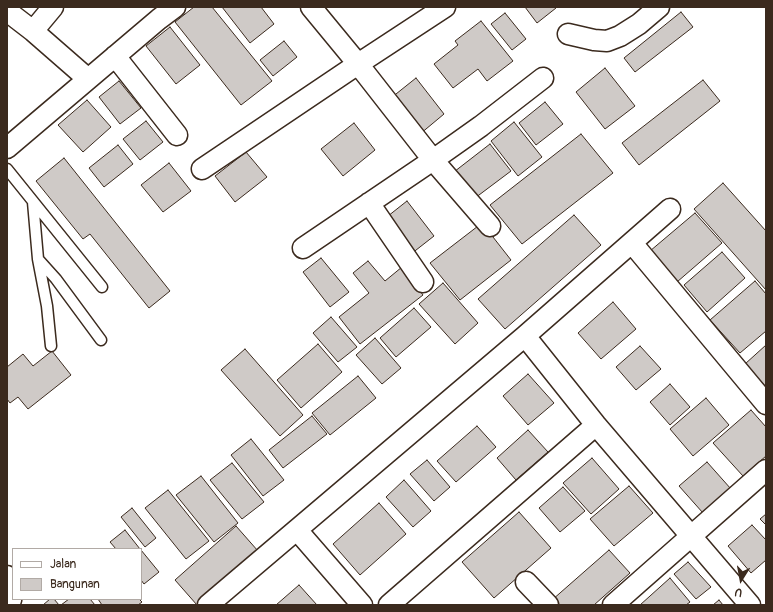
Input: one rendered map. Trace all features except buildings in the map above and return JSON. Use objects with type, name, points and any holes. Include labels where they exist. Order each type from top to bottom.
[{"type":"street","points":[[33,31],[53,7]]},
{"type":"street","points":[[9,143],[175,7]]},
{"type":"street","points":[[312,7],[433,160],[490,226]]},
{"type":"street","points":[[202,169],[444,7]]},
{"type":"street","points":[[568,34],[594,40],[607,41],[620,36],[639,24],[659,7]]},
{"type":"street","points":[[7,11],[33,31],[88,79]]},
{"type":"street","points":[[115,56],[177,135]]},
{"type":"street","points":[[303,248],[481,126],[543,78]]},
{"type":"street","points":[[369,203],[423,282]]},
{"type":"street","points":[[208,605],[525,336],[670,209]]},
{"type":"street","points":[[632,243],[766,404]]},
{"type":"street","points":[[525,336],[596,425],[750,605]]},
{"type":"street","points":[[389,605],[596,425]]},
{"type":"street","points":[[613,605],[766,470]]},
{"type":"street","points":[[297,530],[362,605]]},
{"type":"street","points":[[7,576],[12,585],[12,593],[11,600],[7,604]]},
{"type":"street","points":[[526,582],[548,605]]},
{"type":"lane","points":[[7,168],[102,287]]},
{"type":"lane","points":[[33,202],[38,259],[47,306],[51,346]]},
{"type":"lane","points":[[38,259],[56,279],[101,340]]}]
